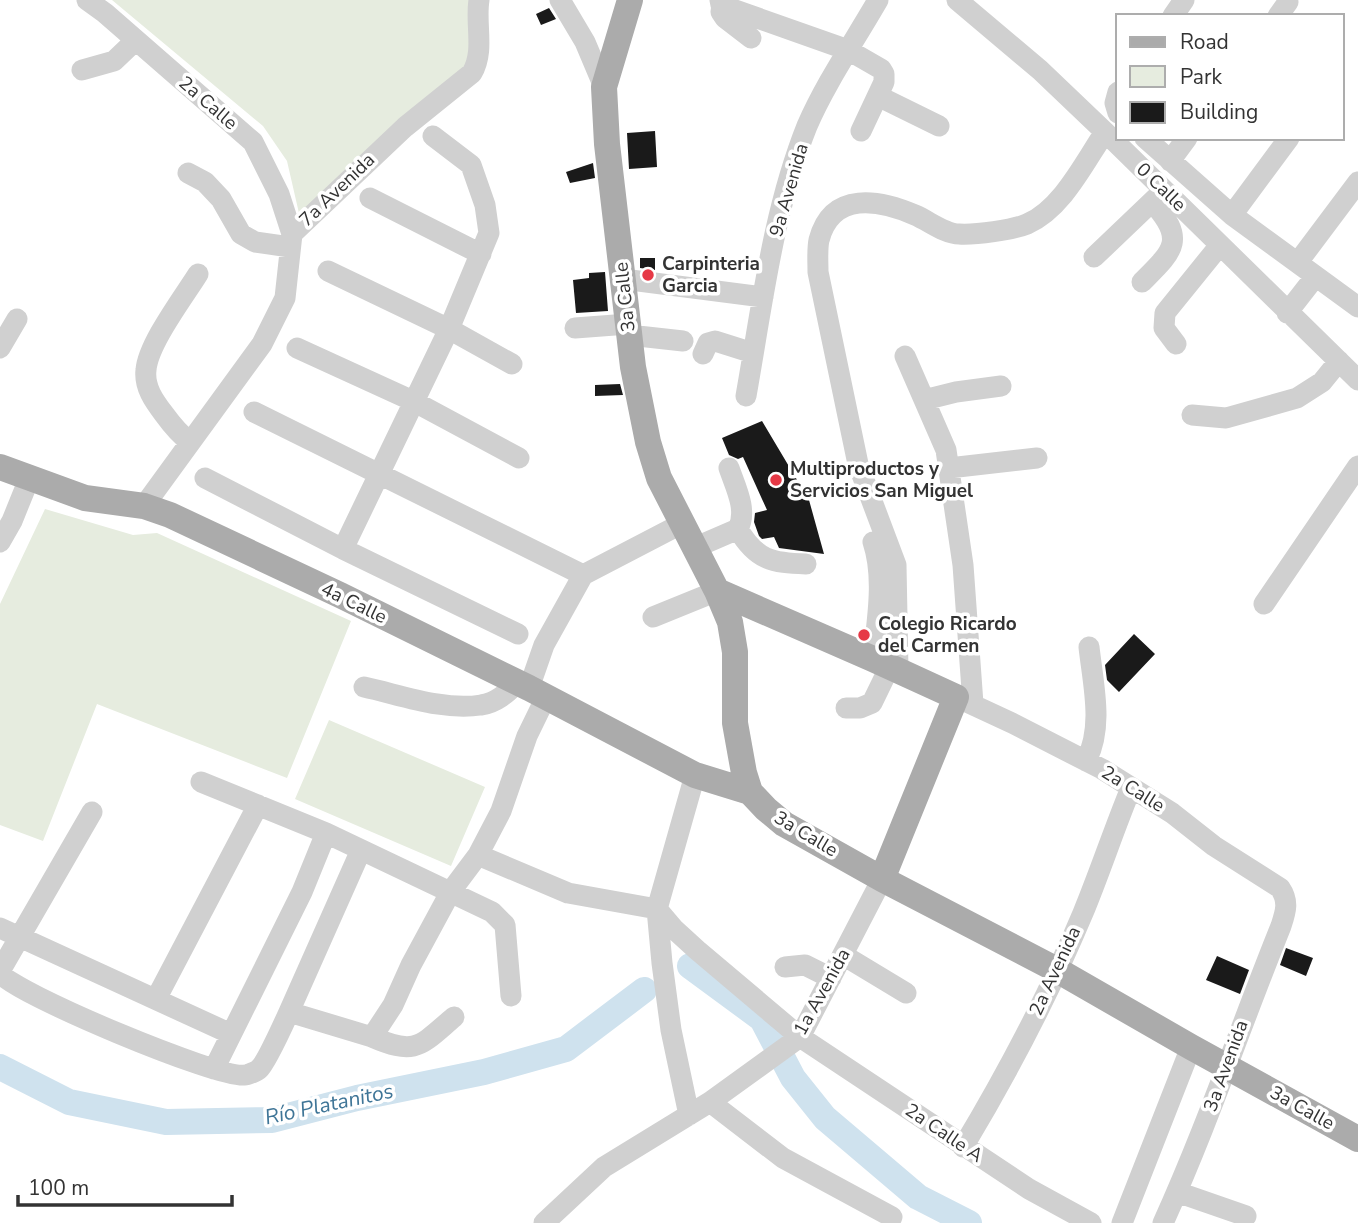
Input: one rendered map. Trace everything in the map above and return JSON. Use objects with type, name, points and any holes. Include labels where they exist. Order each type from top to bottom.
[{"type":"main road","name":"3a Calle","points":[[630,0],[604,87],[607,144],[633,367],[648,442],[659,478],[718,591],[734,637],[735,723],[750,792],[785,824],[882,879],[1057,970],[1358,1139]]},
{"type":"main road","name":"4a Calle","points":[[0,467],[85,498],[144,506],[170,515],[340,595],[695,775],[750,792]]},
{"type":"main road","points":[[718,591],[965,701]]},
{"type":"main road","name":"1a Avenida","points":[[882,879],[965,701]]},
{"type":"main road","points":[[695,775],[715,770],[727,756],[735,723]]},
{"type":"street","name":"2a Calle","points":[[87,0],[253,142],[279,194],[291,240]]},
{"type":"street","name":"7a Avenida","points":[[144,506],[262,344],[285,298],[291,240],[405,127],[472,73],[478,63],[479,53],[479,0]]},
{"type":"street","points":[[560,0],[585,42],[604,87]]},
{"type":"street","name":"9a Avenida","points":[[746,396],[771,254],[790,177],[808,124],[877,0]]},
{"type":"street","name":"0 Calle","points":[[957,0],[1040,70],[1105,132],[1158,196],[1220,244],[1287,313],[1358,380]]},
{"type":"street","points":[[751,38],[725,18],[721,12],[721,3],[848,50],[881,69],[884,82],[861,131]]},
{"type":"street","points":[[82,69],[114,61],[136,40]]},
{"type":"street","points":[[878,96],[939,126]]},
{"type":"street","points":[[846,708],[860,708],[872,703],[887,665],[896,565],[858,464],[818,272],[819,241],[826,224],[839,208],[860,201],[915,215],[957,234],[1006,230],[1027,224],[1053,209],[1105,132]]},
{"type":"street","points":[[343,549],[449,329],[489,233],[485,205],[471,165],[433,136]]},
{"type":"street","points":[[1147,140],[1232,215],[1358,307]]},
{"type":"street","points":[[1170,161],[1185,140]]},
{"type":"street","points":[[1232,215],[1288,140]]},
{"type":"street","points":[[188,173],[205,182],[220,199],[241,234],[256,242],[291,240]]},
{"type":"street","points":[[1298,262],[1355,194]]},
{"type":"street","points":[[1094,257],[1158,196],[1174,238],[1169,254],[1142,282]]},
{"type":"street","points":[[370,198],[481,254]]},
{"type":"street","points":[[1175,344],[1164,328],[1165,313],[1220,244]]},
{"type":"street","points":[[328,271],[449,329],[512,363]]},
{"type":"street","points":[[190,442],[180,435],[153,399],[145,371],[152,350],[198,274]]},
{"type":"street","points":[[1287,313],[1315,277]]},
{"type":"street","points":[[624,279],[764,297]]},
{"type":"street","points":[[0,348],[17,319]]},
{"type":"street","points":[[575,328],[629,330],[683,341]]},
{"type":"street","points":[[703,354],[708,343],[715,341],[753,353]]},
{"type":"street","points":[[297,348],[413,401],[519,458]]},
{"type":"street","points":[[905,356],[946,450],[963,565],[965,701]]},
{"type":"street","points":[[1192,415],[1226,418],[1297,398],[1322,382],[1339,361]]},
{"type":"street","points":[[925,400],[1001,386]]},
{"type":"street","points":[[254,412],[583,575]]},
{"type":"street","points":[[949,468],[1037,458]]},
{"type":"street","points":[[1264,604],[1358,466]]},
{"type":"street","points":[[729,468],[740,499],[742,517],[738,529],[749,547],[778,563],[806,564]]},
{"type":"street","points":[[205,478],[518,634]]},
{"type":"street","points":[[0,542],[12,521],[29,479]]},
{"type":"street","points":[[372,1037],[393,1005],[451,891],[478,855],[500,811],[527,736],[531,690],[544,645],[583,575],[681,524]]},
{"type":"street","points":[[694,548],[738,529]]},
{"type":"street","points":[[873,542],[878,556],[878,609],[887,665]]},
{"type":"street","points":[[653,617],[718,591]]},
{"type":"street","points":[[1086,761],[1091,752],[1097,719],[1089,647]]},
{"type":"street","points":[[364,687],[446,705],[482,705],[506,695],[531,690]]},
{"type":"street","name":"2a Calle","points":[[965,701],[1086,761],[1172,813],[1214,846],[1280,888],[1286,896],[1287,908]]},
{"type":"street","points":[[689,1115],[671,1030],[657,909],[695,775]]},
{"type":"street","points":[[201,782],[326,833],[492,912],[505,926],[511,996]]},
{"type":"street","name":"2a Avenida","points":[[963,1147],[990,1101],[1057,970],[1083,912],[1131,788]]},
{"type":"street","points":[[156,999],[258,805]]},
{"type":"street","points":[[92,812],[9,932],[0,972],[4,979],[173,1056],[243,1076],[259,1069],[289,1012],[360,850]]},
{"type":"street","points":[[214,1069],[302,892],[326,833]]},
{"type":"street","points":[[478,855],[568,894],[657,909]]},
{"type":"street","name":"1a Avenida","points":[[544,1223],[604,1167],[710,1102],[798,1039],[882,879]]},
{"type":"street","name":"3a Avenida","points":[[1163,1223],[1201,1135],[1225,1065],[1287,908]]},
{"type":"street","name":"2a Calle A","points":[[657,909],[674,929],[798,1039],[1029,1189],[1091,1223]]},
{"type":"street","points":[[9,932],[231,1034]]},
{"type":"street","points":[[843,955],[905,993]]},
{"type":"street","points":[[785,967],[804,965],[831,978]]},
{"type":"street","points":[[289,1012],[332,1023],[402,1048],[416,1046],[454,1017]]},
{"type":"street","points":[[1122,1223],[1191,1047]]},
{"type":"street","points":[[710,1102],[783,1158],[892,1217]]},
{"type":"street","points":[[1177,1192],[1246,1216]]},
{"type":"green space","points":[[112,0],[475,0],[472,66],[301,222],[287,161],[263,126]]},
{"type":"green space","points":[[45,509],[133,535],[157,533],[351,621],[287,778],[97,704],[43,841],[0,825],[0,604]]},
{"type":"green space","points":[[329,720],[485,787],[451,866],[295,799]]},
{"type":"building","points":[[549,8],[556,19],[541,25],[536,14]]},
{"type":"building","points":[[655,131],[657,167],[629,169],[627,133]]},
{"type":"building","points":[[593,163],[595,178],[570,183],[566,172]]},
{"type":"building","points":[[640,258],[655,258],[655,270],[640,268]]},
{"type":"building","points":[[605,272],[608,311],[576,313],[573,280],[589,278],[589,273]]},
{"type":"building","points":[[620,384],[623,395],[595,396],[595,385]]},
{"type":"building","name":"Multiproductos y Servicios San Miguel","points":[[762,421],[809,500],[824,554],[779,548],[774,537],[762,539],[759,536],[754,522],[755,513],[767,510],[743,457],[738,459],[729,455],[722,438]]},
{"type":"building","points":[[1134,634],[1155,654],[1119,692],[1107,680],[1105,665]]},
{"type":"building","points":[[1286,948],[1313,958],[1306,976],[1280,965]]},
{"type":"building","points":[[1217,956],[1249,970],[1240,994],[1206,980]]},
{"type":"waterway","name":"Río Platanitos","points":[[690,966],[762,1019],[793,1078],[825,1118],[918,1197],[969,1223]]},
{"type":"waterway","name":"Río Platanitos","points":[[0,1067],[69,1102],[166,1122],[272,1120],[357,1098],[484,1072],[566,1049],[644,990]]},
{"type":"place","name":"Carpinteria Garcia","points":[[648,275]]},
{"type":"place","name":"Multiproductos y Servicios San Miguel","points":[[776,480]]},
{"type":"place","name":"Colegio Ricardo del Carmen","points":[[864,635]]}]
